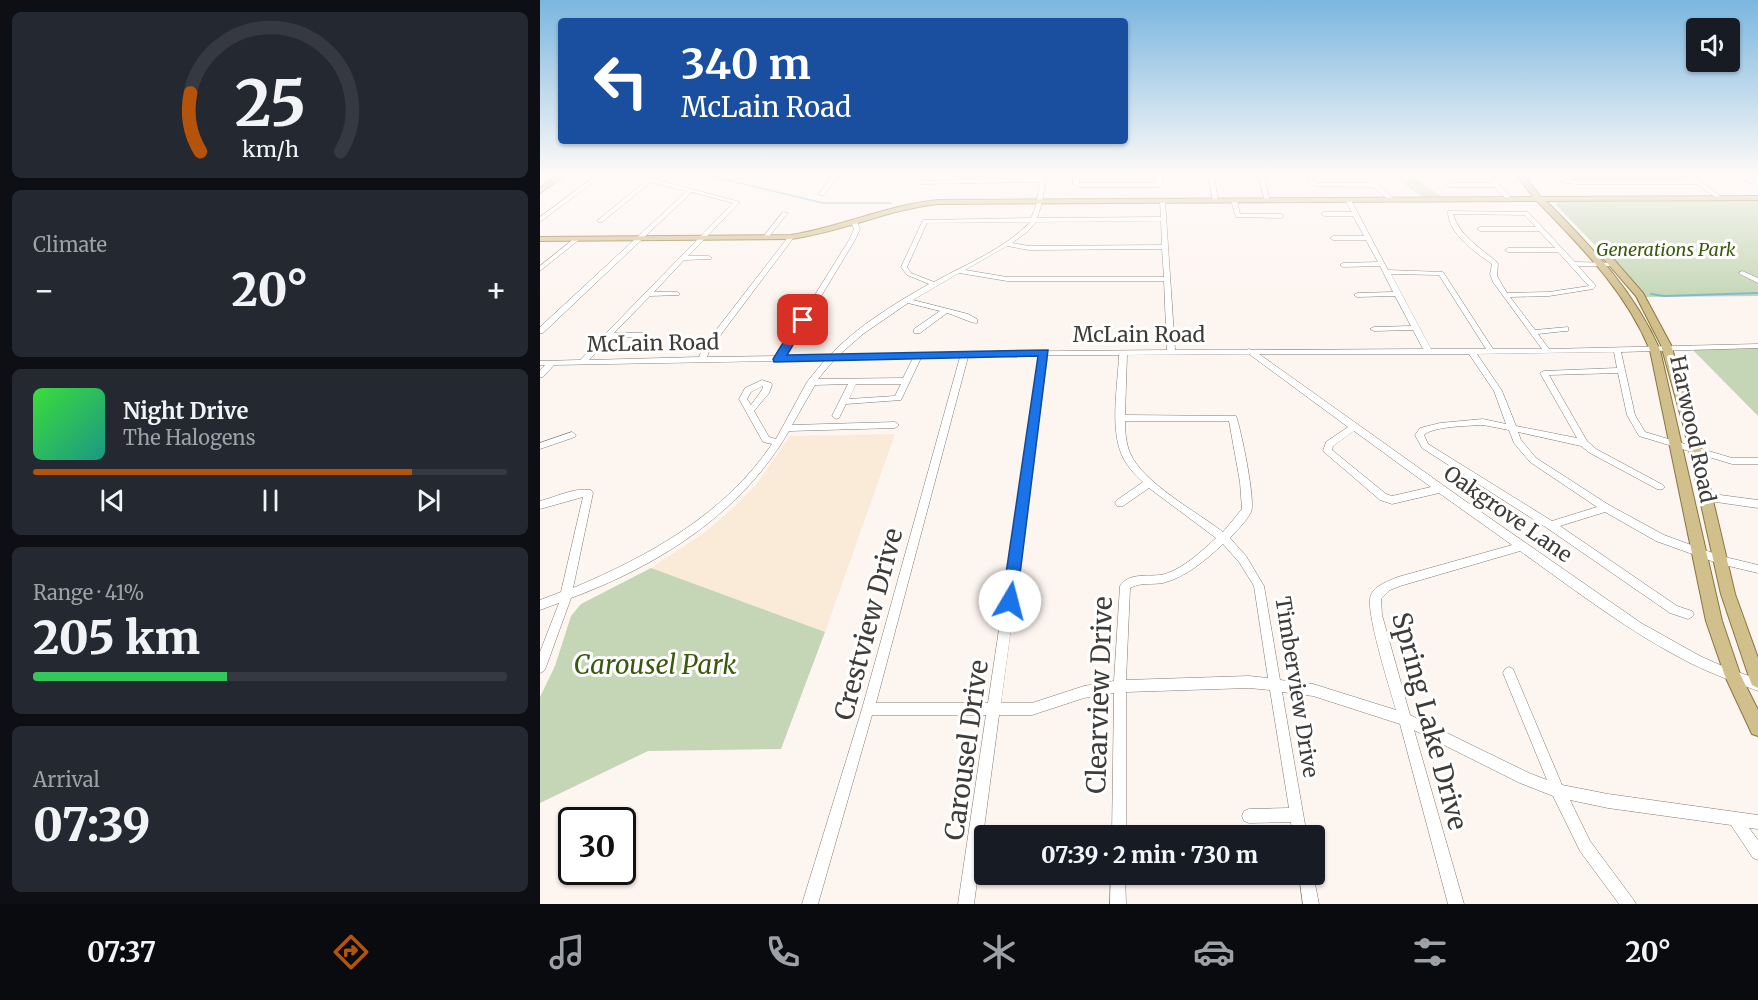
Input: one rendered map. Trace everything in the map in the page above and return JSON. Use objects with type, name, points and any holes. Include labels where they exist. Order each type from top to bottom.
[{"type":"main road","points":[[540,239],[790,237],[854,222],[869,216]]},
{"type":"main road","name":"Harwood Road","points":[[1558,216],[1607,262]]},
{"type":"main road","name":"Harwood Road","points":[[1566,216],[1607,262],[1661,349],[1694,449],[1738,627],[1758,682]]},
{"type":"main road","name":"Harwood Road","points":[[1661,349],[1675,444],[1714,621],[1733,676],[1758,728]]},
{"type":"street","points":[[600,221],[606,216]]},
{"type":"street","points":[[540,331],[663,216]]},
{"type":"street","points":[[582,362],[722,216]]},
{"type":"street","points":[[765,238],[782,216]]},
{"type":"street","points":[[1355,216],[1428,351]]},
{"type":"street","points":[[1452,216],[1482,255],[1497,266],[1493,275],[1547,351]]},
{"type":"street","points":[[1506,295],[1549,294],[1593,286],[1528,216]]},
{"type":"street","points":[[540,605],[617,574],[706,519],[757,474],[787,428],[811,382],[830,359],[861,333],[934,284],[1005,244],[1028,227],[1035,218]]},
{"type":"street","points":[[934,284],[909,274],[904,267],[925,221],[1035,218],[1164,219],[1171,352]]},
{"type":"street","points":[[779,359],[852,240],[857,229],[854,222]]},
{"type":"street","points":[[1480,230],[1542,229]]},
{"type":"street","points":[[702,360],[706,348],[790,237]]},
{"type":"street","points":[[540,269],[577,238]]},
{"type":"street","points":[[1332,238],[1367,238]]},
{"type":"street","points":[[1005,244],[1029,248],[1165,247]]},
{"type":"street","points":[[1509,250],[1561,250]]},
{"type":"street","points":[[683,258],[709,258]]},
{"type":"street","points":[[1572,262],[1607,262]]},
{"type":"street","points":[[1343,265],[1381,264]]},
{"type":"street","points":[[959,271],[1007,279],[1166,279]]},
{"type":"street","points":[[1386,272],[1441,273],[1491,351]]},
{"type":"street","points":[[1742,273],[1758,281]]},
{"type":"street","points":[[648,294],[677,294]]},
{"type":"street","points":[[1357,295],[1398,294]]},
{"type":"street","points":[[910,301],[944,312],[965,315],[974,321]]},
{"type":"street","points":[[917,331],[944,312]]},
{"type":"street","points":[[1374,329],[1416,328]]},
{"type":"street","points":[[1535,332],[1565,329]]},
{"type":"street","points":[[608,335],[640,335]]},
{"type":"street","name":"McLain Road","points":[[540,363],[830,359],[964,354],[1547,351],[1758,346]]},
{"type":"street","points":[[1617,350],[1631,415],[1638,430],[1651,438],[1732,461],[1758,461]]},
{"type":"street","name":"Oakgrove Lane","points":[[1249,351],[1440,489],[1663,643],[1710,668],[1758,682]]},
{"type":"street","points":[[1471,351],[1498,391],[1522,449],[1533,460],[1606,508],[1660,538],[1720,560],[1758,569]]},
{"type":"street","name":"Timberview Drive","points":[[1123,352],[1122,418],[1123,442],[1127,457],[1150,482],[1222,537],[1247,562],[1259,586],[1298,825]]},
{"type":"street","name":"Carousel Drive","points":[[966,904],[1044,353]]},
{"type":"street","name":"Crestview Drive","points":[[810,904],[868,709],[964,354]]},
{"type":"street","points":[[843,402],[896,400],[918,355]]},
{"type":"street","points":[[540,375],[552,363]]},
{"type":"street","points":[[1621,370],[1544,373],[1584,443],[1593,451],[1660,487]]},
{"type":"street","points":[[836,416],[854,381]]},
{"type":"street","points":[[811,382],[906,381]]},
{"type":"street","points":[[750,411],[766,440],[778,442]]},
{"type":"street","name":"Clearview Drive","points":[[1119,825],[1120,686],[1125,586],[1132,580],[1154,580],[1173,575],[1193,562],[1222,537],[1247,510],[1234,423],[1229,417],[1122,418]]},
{"type":"street","points":[[1584,443],[1483,422],[1440,426],[1420,432],[1421,442],[1551,525],[1674,610],[1688,614]]},
{"type":"street","points":[[787,428],[895,425]]},
{"type":"street","points":[[1354,427],[1329,444],[1327,451],[1383,497],[1392,500],[1440,489]]},
{"type":"street","points":[[540,446],[572,435]]},
{"type":"street","points":[[1120,503],[1150,482]]},
{"type":"street","points":[[540,505],[584,493],[588,496],[566,595],[540,667]]},
{"type":"street","points":[[1705,497],[1758,504]]},
{"type":"street","points":[[1551,525],[1606,508]]},
{"type":"street","name":"Spring Lake Drive","points":[[1456,904],[1376,615],[1376,597],[1386,586],[1522,546]]},
{"type":"street","points":[[1509,673],[1558,791],[1585,846],[1628,904]]},
{"type":"street","points":[[868,709],[994,711],[1032,709],[1084,692],[1120,686],[1249,682],[1313,690],[1405,718],[1525,778],[1558,791],[1608,801],[1758,822]]},
{"type":"street","points":[[1249,816],[1297,815]]},
{"type":"street","points":[[1735,819],[1758,853]]},
{"type":"street","points":[[1118,904],[1119,885]]},
{"type":"street","points":[[1308,885],[1311,904]]},
{"type":"shaded area","points":[[895,434],[825,632],[651,568],[704,533],[732,509],[756,485],[790,436]]},
{"type":"green space","name":"Generations Park","points":[[1567,216],[1758,216],[1758,296],[1645,297]]},
{"type":"green space","points":[[1758,346],[1758,416],[1690,347]]},
{"type":"green space","name":"Carousel Park","points":[[651,568],[825,632],[781,749],[648,751],[540,803],[540,697],[555,666],[571,616],[581,604]]},
{"type":"waterway","points":[[1651,294],[1664,296],[1758,293],[1753,293]]},
{"type":"route","points":[[803,320],[779,359],[1044,353],[1010,601]]}]
